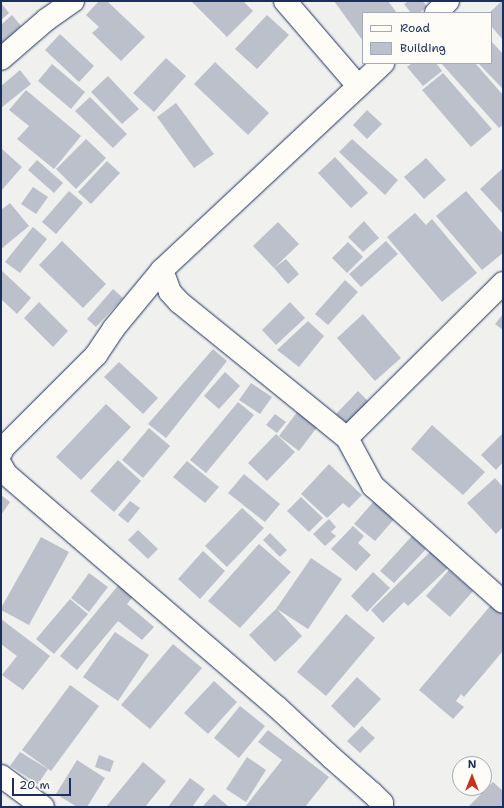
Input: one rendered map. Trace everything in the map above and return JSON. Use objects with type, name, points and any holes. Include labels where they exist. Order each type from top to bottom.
[{"type":"street","points":[[1,58],[46,20],[73,1]]},
{"type":"street","points":[[285,1],[358,86]]},
{"type":"street","points":[[437,12],[448,1]]},
{"type":"street","points":[[1,453],[2,448],[96,355],[114,328],[162,270],[382,64]]},
{"type":"street","points":[[162,270],[170,292],[179,302],[347,438],[373,486],[503,602]]},
{"type":"street","points":[[347,438],[503,283]]},
{"type":"street","points":[[1,465],[6,474],[277,707],[372,793],[382,803],[382,807]]},
{"type":"street","points":[[1,776],[43,807]]},
{"type":"building","points":[[99,1],[107,1],[145,37],[121,61],[92,33],[99,27],[86,15]]},
{"type":"building","points":[[191,1],[243,1],[253,11],[227,37]]},
{"type":"building","points":[[334,1],[388,1],[396,12],[362,12],[362,40]]},
{"type":"building","points":[[409,1],[423,1],[427,7],[420,12],[410,12],[404,4]]},
{"type":"building","points":[[503,1],[503,40],[492,27],[492,12],[490,12]]},
{"type":"building","points":[[1,3],[9,13],[1,20]]},
{"type":"building","points":[[12,15],[21,26],[1,44],[1,25]]},
{"type":"building","points":[[267,15],[289,35],[257,69],[235,49]]},
{"type":"building","points":[[60,34],[94,66],[79,82],[45,50]]},
{"type":"building","points":[[492,42],[503,54],[503,89],[479,64],[492,64]]},
{"type":"building","points":[[166,58],[186,76],[154,112],[133,93]]},
{"type":"building","points":[[215,62],[269,113],[248,135],[194,84]]},
{"type":"building","points":[[52,64],[85,92],[71,109],[38,81]]},
{"type":"building","points":[[411,64],[437,64],[442,71],[423,86],[407,67]]},
{"type":"building","points":[[442,64],[476,64],[503,95],[503,125],[499,128]]},
{"type":"building","points":[[20,70],[31,84],[1,108],[1,86]]},
{"type":"building","points":[[443,73],[492,129],[471,147],[422,90]]},
{"type":"building","points":[[108,76],[139,109],[122,124],[91,92]]},
{"type":"building","points":[[26,90],[81,136],[54,169],[17,139],[29,126],[9,110]]},
{"type":"building","points":[[90,97],[127,134],[113,148],[75,111]]},
{"type":"building","points":[[176,103],[214,154],[194,168],[157,117]]},
{"type":"building","points":[[367,110],[382,124],[367,139],[353,125]]},
{"type":"building","points":[[86,139],[106,158],[76,189],[56,169]]},
{"type":"building","points":[[352,139],[398,180],[385,195],[339,152]]},
{"type":"building","points":[[1,148],[22,167],[1,191]]},
{"type":"building","points":[[335,157],[368,193],[351,208],[318,173]]},
{"type":"building","points":[[426,158],[446,180],[424,199],[404,177]]},
{"type":"building","points":[[37,160],[63,183],[54,193],[28,170]]},
{"type":"building","points":[[107,161],[120,173],[91,204],[78,192]]},
{"type":"building","points":[[503,168],[503,214],[480,189]]},
{"type":"building","points":[[33,187],[48,197],[36,214],[21,204]]},
{"type":"building","points":[[69,191],[83,203],[56,234],[42,222]]},
{"type":"building","points":[[466,191],[503,234],[503,253],[482,270],[436,216]]},
{"type":"building","points":[[10,203],[29,226],[1,249],[1,210]]},
{"type":"building","points":[[415,213],[426,225],[432,219],[477,273],[442,302],[387,237]]},
{"type":"building","points":[[364,221],[379,238],[363,252],[348,237]]},
{"type":"building","points":[[278,222],[299,244],[274,268],[253,246]]},
{"type":"building","points":[[33,227],[47,239],[20,273],[5,262]]},
{"type":"building","points":[[62,241],[106,284],[83,308],[39,265]]},
{"type":"building","points":[[386,241],[398,254],[361,287],[349,274]]},
{"type":"building","points":[[348,242],[363,257],[347,273],[332,258]]},
{"type":"building","points":[[286,259],[299,274],[288,284],[274,268]]},
{"type":"building","points":[[1,270],[31,298],[17,314],[1,299]]},
{"type":"building","points":[[345,280],[358,292],[328,325],[315,314]]},
{"type":"building","points":[[113,289],[123,298],[96,327],[87,319]]},
{"type":"building","points":[[39,302],[68,331],[53,347],[24,318]]},
{"type":"building","points":[[290,302],[305,318],[276,345],[262,330]]},
{"type":"building","points":[[363,314],[401,358],[375,381],[337,338]]},
{"type":"building","points":[[503,314],[503,330],[495,324]]},
{"type":"building","points":[[308,321],[324,336],[299,367],[277,350]]},
{"type":"building","points":[[213,349],[227,361],[166,438],[148,424]]},
{"type":"building","points":[[119,362],[158,398],[143,414],[104,377]]},
{"type":"building","points":[[225,372],[240,386],[219,409],[204,396]]},
{"type":"building","points":[[251,383],[272,397],[260,414],[239,400]]},
{"type":"building","points":[[358,391],[373,406],[351,428],[336,414]]},
{"type":"building","points":[[238,402],[254,415],[206,473],[190,460]]},
{"type":"building","points":[[106,404],[131,427],[81,480],[56,457]]},
{"type":"building","points":[[301,407],[321,422],[299,451],[279,436]]},
{"type":"building","points":[[275,414],[286,422],[277,433],[266,425]]},
{"type":"building","points":[[432,425],[485,472],[463,495],[411,449]]},
{"type":"building","points":[[149,428],[170,446],[143,478],[122,460]]},
{"type":"building","points":[[503,433],[503,462],[496,470],[481,455]]},
{"type":"building","points":[[276,434],[295,452],[267,481],[248,463]]},
{"type":"building","points":[[118,460],[141,481],[114,512],[90,491]]},
{"type":"building","points":[[187,461],[219,487],[205,503],[173,477]]},
{"type":"building","points":[[329,464],[362,495],[349,508],[343,503],[327,518],[301,494]]},
{"type":"building","points":[[244,474],[280,504],[265,522],[228,493]]},
{"type":"building","points":[[495,478],[503,487],[503,527],[496,534],[467,503]]},
{"type":"building","points":[[1,495],[10,502],[1,515]]},
{"type":"building","points":[[301,497],[323,518],[309,532],[287,511]]},
{"type":"building","points":[[375,500],[396,517],[375,541],[354,524]]},
{"type":"building","points":[[130,501],[140,508],[128,523],[118,515]]},
{"type":"building","points":[[242,508],[264,528],[227,567],[205,546]]},
{"type":"building","points":[[329,519],[336,527],[331,532],[336,536],[325,546],[313,534]]},
{"type":"building","points":[[353,526],[364,536],[358,543],[371,555],[356,571],[331,549]]},
{"type":"building","points":[[138,530],[158,549],[148,559],[128,540]]},
{"type":"building","points":[[270,533],[287,550],[280,557],[263,540]]},
{"type":"building","points":[[412,536],[426,549],[394,583],[380,571]]},
{"type":"building","points":[[41,537],[69,552],[29,625],[1,610],[1,608]]},
{"type":"building","points":[[259,544],[291,572],[240,628],[208,601]]},
{"type":"building","points":[[203,551],[225,571],[200,599],[178,579]]},
{"type":"building","points":[[431,551],[448,568],[408,606],[404,602],[383,623],[371,610]]},
{"type":"building","points":[[311,558],[342,579],[308,629],[277,609],[302,636],[275,662],[249,635],[276,609]]},
{"type":"building","points":[[449,570],[473,591],[450,617],[426,596]]},
{"type":"building","points":[[373,572],[390,588],[367,612],[351,596]]},
{"type":"building","points":[[89,573],[108,587],[89,612],[71,598]]},
{"type":"building","points":[[121,582],[135,594],[127,604],[154,627],[142,640],[118,621],[77,670],[60,656]]},
{"type":"building","points":[[70,599],[88,614],[54,654],[36,639]]},
{"type":"building","points":[[491,605],[503,615],[503,651],[464,697],[461,694],[456,701],[464,707],[453,719],[419,690]]},
{"type":"building","points":[[346,614],[375,638],[326,696],[297,672]]},
{"type":"building","points":[[1,619],[50,656],[23,690],[2,675],[17,656],[1,644]]},
{"type":"building","points":[[115,632],[149,655],[118,701],[83,677]]},
{"type":"building","points":[[173,644],[202,668],[150,729],[121,705]]},
{"type":"building","points":[[357,677],[381,699],[354,728],[331,706]]},
{"type":"building","points":[[214,681],[237,702],[208,734],[184,713]]},
{"type":"building","points":[[70,685],[99,706],[51,771],[22,750]]},
{"type":"building","points":[[240,706],[265,726],[239,758],[214,738]]},
{"type":"building","points":[[362,726],[375,738],[360,753],[347,741]]},
{"type":"building","points":[[268,730],[329,777],[305,807],[245,807],[282,760],[258,742]]},
{"type":"building","points":[[20,752],[48,769],[38,784],[10,766]]},
{"type":"building","points":[[99,755],[114,761],[110,772],[95,767]]},
{"type":"building","points":[[247,757],[266,770],[246,802],[226,789]]},
{"type":"building","points":[[77,760],[105,778],[87,807],[77,807],[56,794]]},
{"type":"building","points":[[143,762],[166,781],[145,807],[106,807]]},
{"type":"building","points":[[190,778],[205,789],[192,807],[168,807]]},
{"type":"building","points":[[493,782],[503,791],[503,807],[468,807],[479,796],[492,796]]},
{"type":"building","points":[[214,794],[229,807],[202,807]]}]
